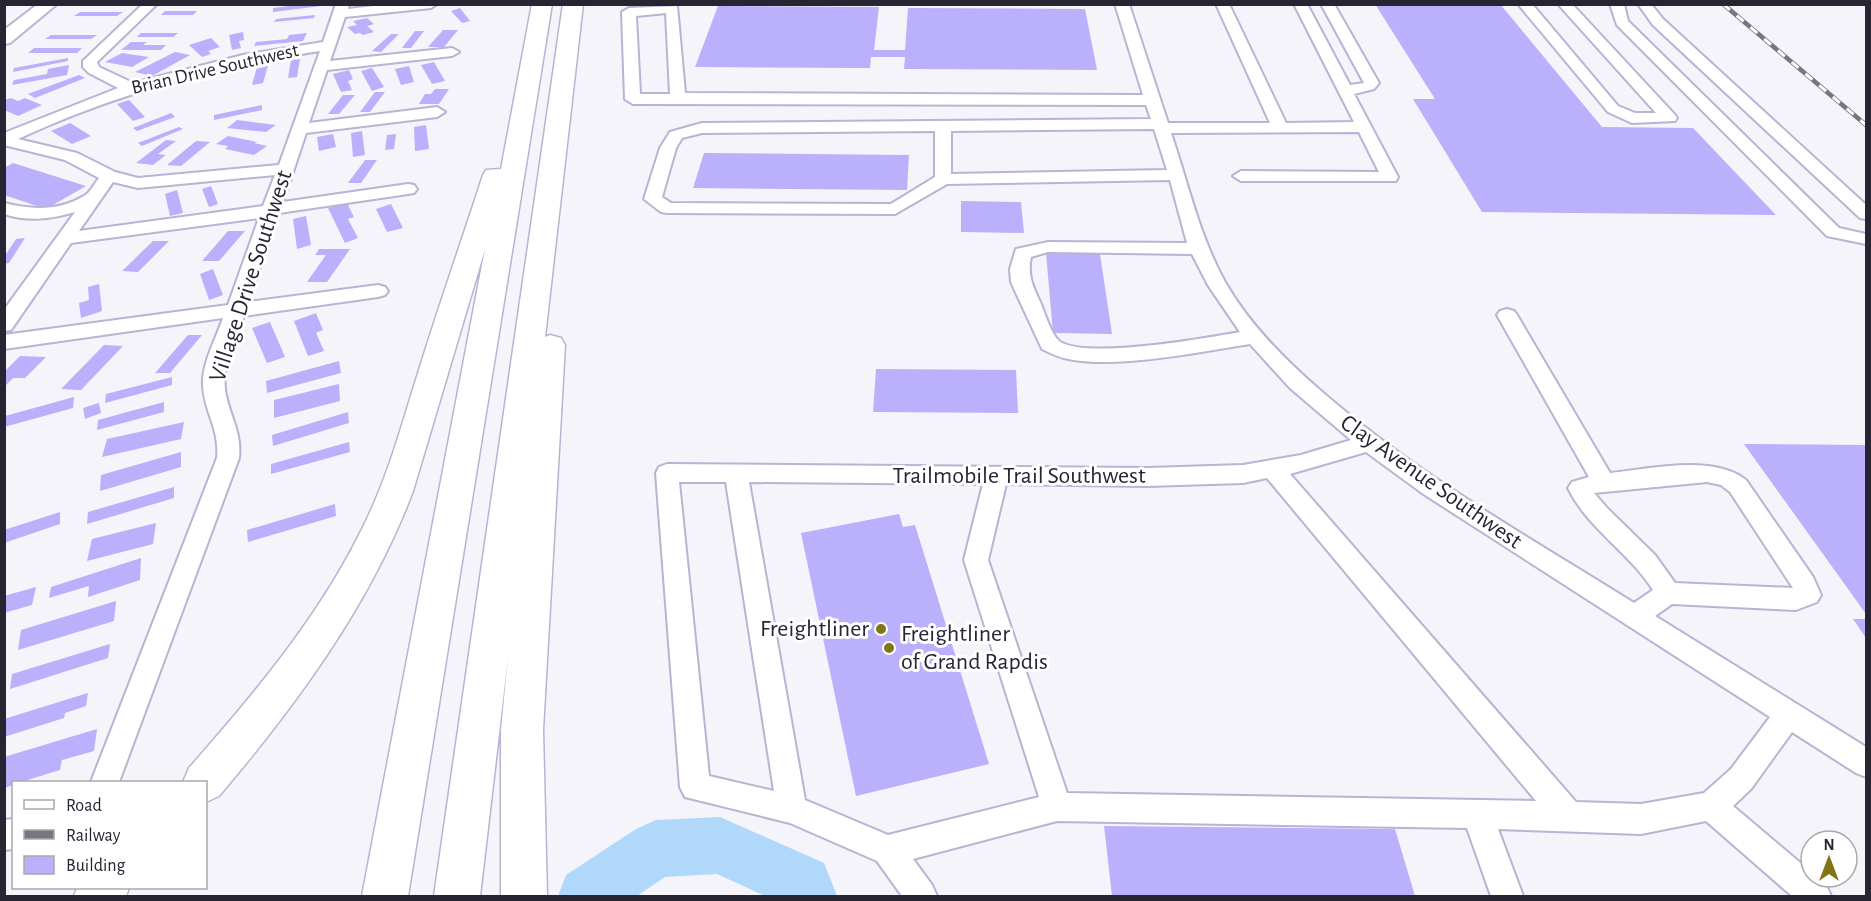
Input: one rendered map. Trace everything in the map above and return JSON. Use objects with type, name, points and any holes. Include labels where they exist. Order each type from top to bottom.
[{"type":"highway","points":[[385,897],[542,4]]},
{"type":"highway","points":[[457,897],[573,4]]},
{"type":"highway","points":[[206,781],[254,723],[309,648],[355,576],[380,529],[397,489],[413,440],[531,62]]},
{"type":"highway","points":[[524,892],[522,730],[550,346],[551,178]]},
{"type":"main road","points":[[4,17],[22,4]]},
{"type":"main road","points":[[4,39],[49,4]]},
{"type":"street","points":[[129,87],[94,70],[90,67],[90,61],[151,4]]},
{"type":"street","points":[[341,9],[431,4]]},
{"type":"street","name":"Clay Avenue Southwest","points":[[1122,4],[1177,175],[1198,249],[1214,278],[1255,336],[1302,384],[1368,442],[1430,487],[1866,763]]},
{"type":"street","points":[[1222,4],[1280,127]]},
{"type":"street","points":[[1241,177],[1390,177],[1300,4]]},
{"type":"street","points":[[1327,4],[1372,83],[1345,91]]},
{"type":"street","points":[[1524,4],[1613,109],[1632,118],[1670,118],[1564,4]]},
{"type":"street","points":[[1611,21],[1617,4]]},
{"type":"street","points":[[1644,4],[1657,21],[1866,214]]},
{"type":"street","name":"Village Drive Southwest","points":[[106,781],[228,458],[229,430],[216,404],[214,373],[341,9]]},
{"type":"street","points":[[678,98],[672,9],[629,12],[633,99],[1153,100]]},
{"type":"street","points":[[1537,20],[1657,21]]},
{"type":"street","points":[[1611,21],[1833,232],[1866,239]]},
{"type":"street","name":"Brian Drive Southwest","points":[[4,140],[48,118],[129,87],[245,58],[328,45]]},
{"type":"street","points":[[321,66],[452,52]]},
{"type":"street","points":[[300,129],[437,112]]},
{"type":"street","points":[[943,126],[943,179]]},
{"type":"street","points":[[1177,175],[943,179],[895,209],[667,208],[653,199],[668,148],[676,135],[702,128],[1364,127]]},
{"type":"street","points":[[4,140],[71,156],[109,177],[129,182],[149,183],[284,169]]},
{"type":"street","points":[[4,158],[30,145]]},
{"type":"street","points":[[4,325],[109,177]]},
{"type":"street","points":[[67,238],[254,214],[287,206],[408,189]]},
{"type":"street","points":[[4,208],[20,214],[36,216],[94,199]]},
{"type":"street","points":[[1198,249],[1048,247],[1023,253],[1019,269],[1021,282],[1049,344],[1068,353],[1124,353],[1255,336]]},
{"type":"street","points":[[4,342],[378,291]]},
{"type":"street","points":[[1506,315],[1604,482]]},
{"type":"street","name":"Trailmobile Trail Southwest","points":[[792,809],[695,787],[667,473],[1149,477],[1243,474],[1301,463],[1368,442]]},
{"type":"street","points":[[1272,468],[1569,817]]},
{"type":"street","points":[[736,473],[792,809],[888,850],[921,897]]},
{"type":"street","points":[[1634,617],[1668,593],[1796,599],[1808,595],[1804,584],[1738,486],[1728,478],[1707,473],[1604,482],[1580,488],[1582,495],[1645,560],[1668,593]]},
{"type":"street","points":[[997,476],[976,560],[1057,807]]},
{"type":"street","points":[[888,850],[1057,807],[1641,819],[1712,806],[1741,779],[1789,714]]},
{"type":"street","points":[[1712,806],[1815,897]]},
{"type":"street","points":[[1477,814],[1508,897]]},
{"type":"building","points":[[305,4],[321,6],[273,12],[273,8]]},
{"type":"building","points":[[1375,4],[1500,4],[1602,127],[1693,128],[1776,215],[1482,212],[1413,99],[1435,99]]},
{"type":"building","points":[[718,6],[879,7],[874,50],[905,50],[908,8],[1085,9],[1097,70],[904,69],[905,57],[871,57],[870,68],[695,67]]},
{"type":"building","points":[[460,8],[470,21],[462,23],[451,11]]},
{"type":"building","points":[[165,11],[197,11],[193,15],[161,15]]},
{"type":"building","points":[[80,12],[123,12],[117,16],[74,16]]},
{"type":"building","points":[[315,15],[314,18],[274,22],[276,19]]},
{"type":"building","points":[[367,18],[374,24],[367,26],[374,32],[363,35],[355,34],[347,27],[357,25],[353,21]]},
{"type":"building","points":[[443,30],[458,30],[444,47],[428,47]]},
{"type":"building","points":[[415,31],[424,31],[411,48],[402,48]]},
{"type":"building","points":[[243,32],[244,40],[239,41],[241,48],[232,50],[229,35]]},
{"type":"building","points":[[141,33],[178,33],[173,37],[137,37]]},
{"type":"building","points":[[307,33],[303,41],[254,46],[256,42],[287,39],[289,35]]},
{"type":"building","points":[[391,34],[399,34],[381,52],[372,51]]},
{"type":"building","points":[[51,35],[97,35],[91,39],[45,39]]},
{"type":"building","points":[[211,38],[220,47],[208,51],[211,54],[202,57],[189,45]]},
{"type":"building","points":[[131,42],[147,42],[143,45],[166,45],[161,50],[121,50]]},
{"type":"building","points":[[34,48],[82,48],[77,53],[28,53]]},
{"type":"building","points":[[175,52],[190,55],[152,76],[135,72]]},
{"type":"building","points":[[122,53],[149,57],[132,67],[105,62]]},
{"type":"building","points":[[68,58],[68,61],[13,72],[14,68]]},
{"type":"building","points":[[300,59],[297,77],[288,78],[291,60]]},
{"type":"building","points":[[269,62],[263,83],[252,85],[258,63]]},
{"type":"building","points":[[434,62],[445,81],[432,84],[421,65]]},
{"type":"building","points":[[69,65],[67,75],[12,85],[14,80],[47,74],[48,69]]},
{"type":"building","points":[[409,66],[414,82],[401,85],[395,69]]},
{"type":"building","points":[[372,68],[384,87],[372,91],[361,71]]},
{"type":"building","points":[[349,70],[353,79],[348,81],[352,90],[341,92],[333,74]]},
{"type":"building","points":[[79,75],[85,78],[35,98],[28,94]]},
{"type":"building","points":[[435,89],[449,89],[439,104],[419,104],[425,94],[431,94]]},
{"type":"building","points":[[375,92],[385,92],[370,112],[360,112]]},
{"type":"building","points":[[343,95],[355,95],[339,114],[328,114]]},
{"type":"building","points":[[11,98],[18,101],[25,98],[42,105],[18,116],[4,110],[4,100]]},
{"type":"building","points":[[129,100],[145,117],[133,121],[117,104]]},
{"type":"building","points":[[262,105],[262,110],[214,120],[214,115]]},
{"type":"building","points":[[171,113],[175,117],[137,131],[133,128]]},
{"type":"building","points":[[237,120],[276,125],[266,132],[227,128]]},
{"type":"building","points":[[70,123],[91,136],[72,144],[51,131]]},
{"type":"building","points":[[426,125],[429,149],[415,151],[414,127]]},
{"type":"building","points":[[179,127],[183,129],[142,146],[138,143]]},
{"type":"building","points":[[362,131],[365,155],[353,157],[351,133]]},
{"type":"building","points":[[333,134],[336,147],[319,151],[317,137]]},
{"type":"building","points":[[396,134],[394,149],[385,150],[387,135]]},
{"type":"building","points":[[228,136],[267,146],[254,155],[225,149],[228,146],[216,144]]},
{"type":"building","points":[[166,140],[176,141],[158,154],[166,155],[153,165],[136,163]]},
{"type":"building","points":[[196,141],[210,142],[181,166],[167,165]]},
{"type":"building","points":[[704,153],[909,155],[907,190],[693,188]]},
{"type":"building","points":[[365,160],[377,160],[361,183],[348,183]]},
{"type":"building","points":[[13,163],[86,186],[46,209],[4,195],[4,168]]},
{"type":"building","points":[[211,186],[218,204],[209,207],[202,189]]},
{"type":"building","points":[[177,190],[183,213],[170,216],[165,194]]},
{"type":"building","points":[[961,201],[1021,202],[1024,233],[961,232]]},
{"type":"building","points":[[347,203],[354,217],[348,219],[358,238],[345,243],[328,208]]},
{"type":"building","points":[[391,204],[403,228],[387,232],[376,209]]},
{"type":"building","points":[[306,216],[311,245],[297,249],[293,219]]},
{"type":"building","points":[[228,231],[245,231],[219,261],[202,261]]},
{"type":"building","points":[[25,238],[9,263],[4,264],[4,257],[16,239]]},
{"type":"building","points":[[153,241],[169,241],[138,272],[122,271]]},
{"type":"building","points":[[319,249],[350,249],[327,282],[307,282],[326,255],[315,255]]},
{"type":"building","points":[[1046,253],[1100,254],[1112,334],[1053,333]]},
{"type":"building","points":[[213,269],[223,295],[209,300],[200,274]]},
{"type":"building","points":[[99,284],[102,311],[81,318],[79,303],[89,300],[88,287]]},
{"type":"building","points":[[316,313],[323,330],[316,333],[324,351],[308,356],[294,321]]},
{"type":"building","points":[[270,322],[285,357],[267,363],[252,328]]},
{"type":"building","points":[[188,335],[202,335],[170,373],[155,373]]},
{"type":"building","points":[[104,345],[123,346],[81,390],[61,389]]},
{"type":"building","points":[[20,356],[46,357],[25,378],[13,378],[4,387],[4,372]]},
{"type":"building","points":[[339,361],[341,373],[267,393],[266,381]]},
{"type":"building","points":[[876,369],[1016,370],[1018,413],[873,412]]},
{"type":"building","points":[[172,377],[172,385],[105,403],[106,394]]},
{"type":"building","points":[[339,384],[340,401],[274,418],[274,400]]},
{"type":"building","points":[[74,397],[73,408],[4,427],[5,416]]},
{"type":"building","points":[[164,402],[164,412],[97,430],[98,420]]},
{"type":"building","points":[[99,403],[101,413],[85,419],[83,408]]},
{"type":"building","points":[[348,412],[349,423],[273,446],[272,435]]},
{"type":"building","points":[[184,422],[181,439],[102,457],[107,439]]},
{"type":"building","points":[[349,442],[350,452],[271,474],[271,464]]},
{"type":"building","points":[[1744,444],[1866,445],[1866,614]]},
{"type":"building","points":[[181,452],[181,467],[100,491],[101,475]]},
{"type":"building","points":[[174,487],[174,498],[87,524],[88,512]]},
{"type":"building","points":[[335,504],[336,516],[248,542],[247,530]]},
{"type":"building","points":[[60,512],[60,524],[4,543],[4,530]]},
{"type":"building","name":"Freightliner of Grand Rapdis","points":[[899,514],[903,527],[915,525],[989,764],[856,796],[801,533]]},
{"type":"building","points":[[156,523],[153,544],[87,561],[92,539]]},
{"type":"building","points":[[141,558],[140,580],[88,597],[89,586],[49,598],[51,587]]},
{"type":"building","points":[[36,587],[32,605],[4,613],[4,596]]},
{"type":"building","points":[[116,601],[114,621],[18,650],[21,630]]},
{"type":"building","points":[[1853,619],[1866,619],[1866,638]]},
{"type":"building","points":[[110,644],[108,658],[10,689],[12,674]]},
{"type":"building","points":[[88,693],[86,706],[65,713],[64,718],[4,737],[4,719]]},
{"type":"building","points":[[97,729],[94,751],[62,760],[60,770],[24,781],[12,781],[12,786],[4,788],[4,757]]},
{"type":"building","points":[[1104,826],[1395,829],[1415,896],[1112,896]]},
{"type":"waterway","points":[[587,896],[656,849],[720,845],[803,884],[808,896]]},
{"type":"railway","points":[[1723,4],[1866,125]]},
{"type":"place","name":"Freightliner","points":[[881,629]]},
{"type":"place","name":"Freightliner of Grand Rapdis","points":[[889,648]]}]
